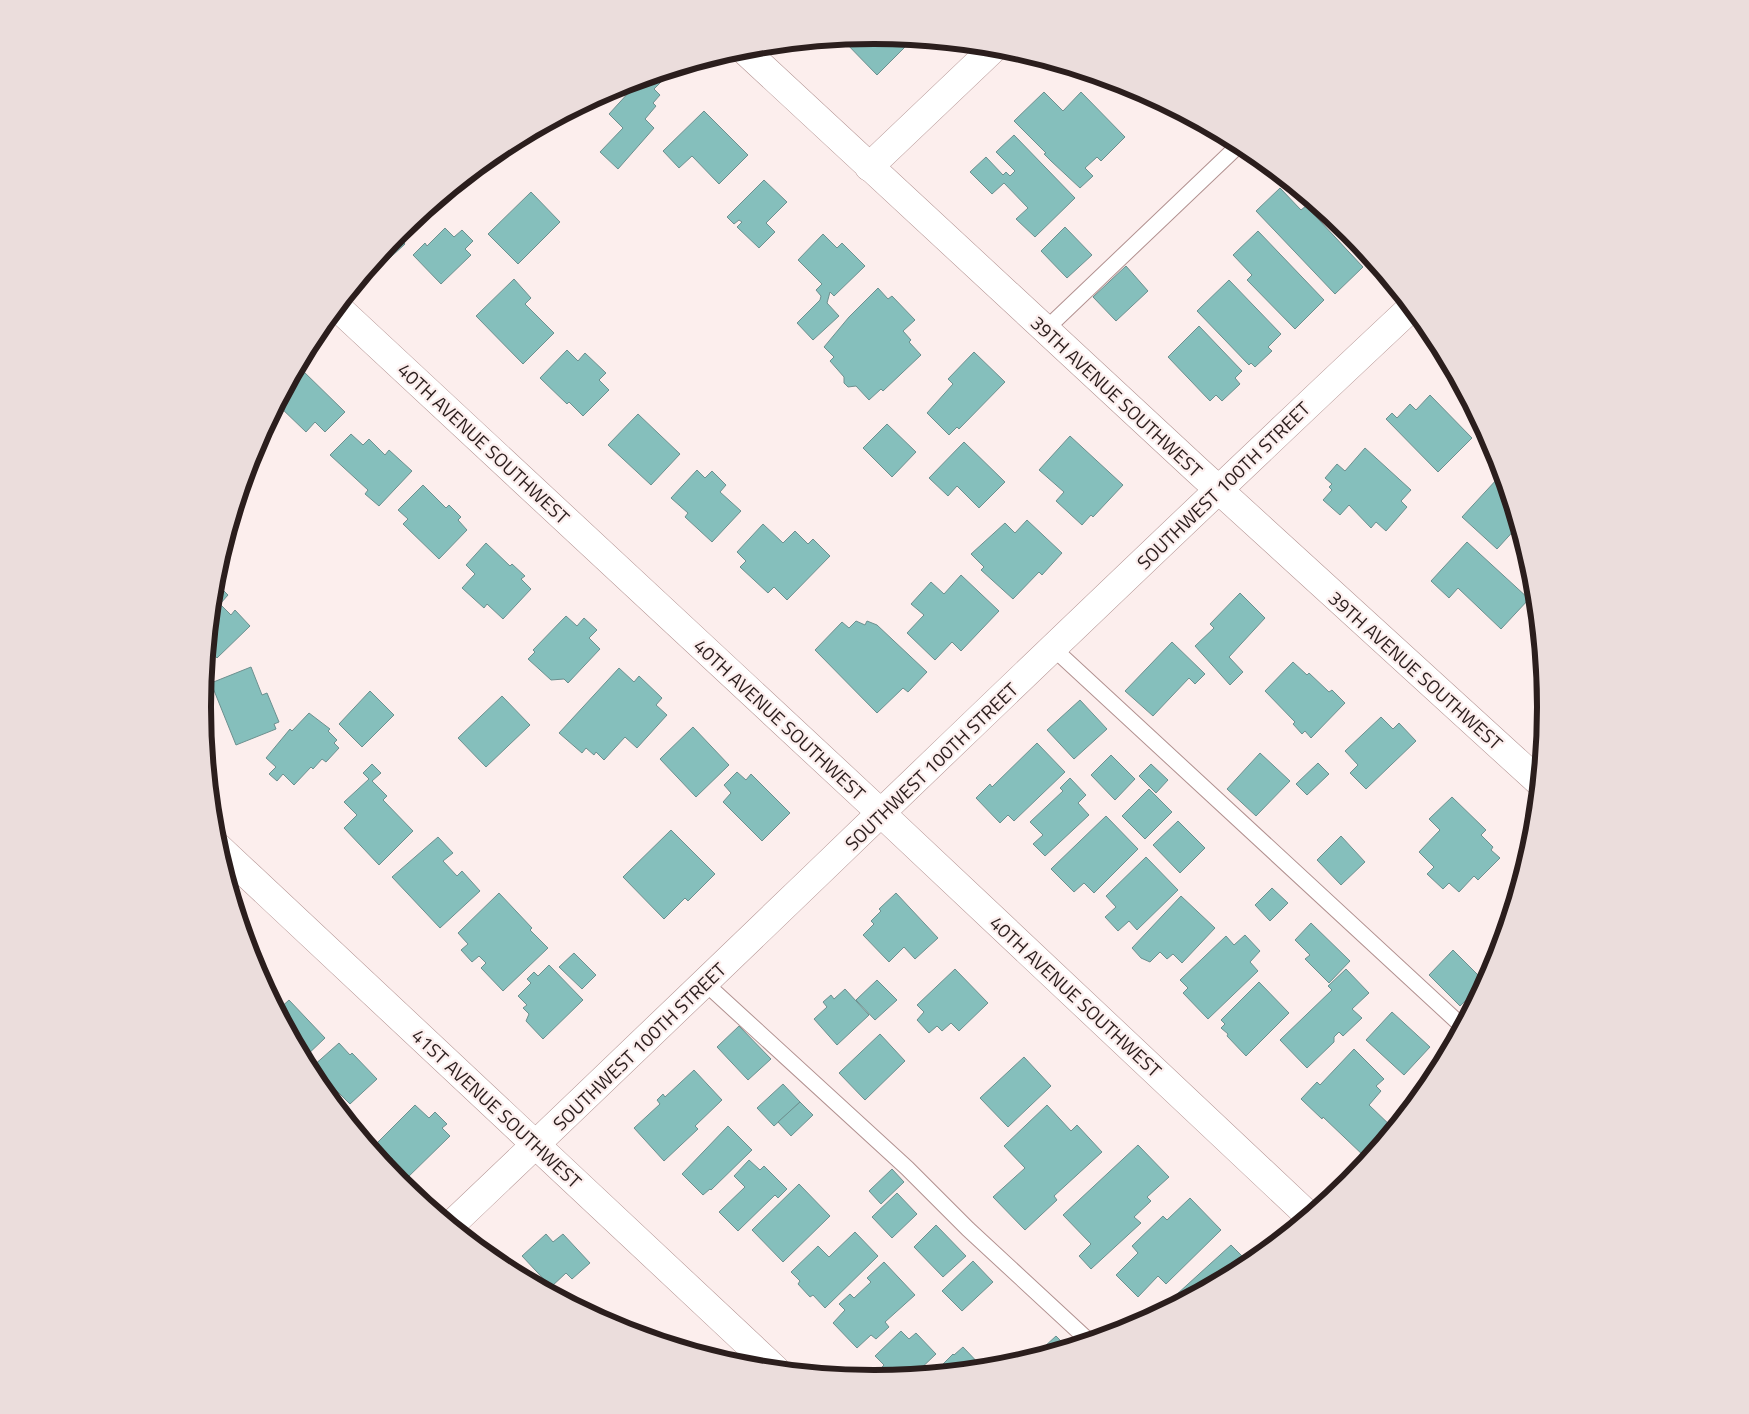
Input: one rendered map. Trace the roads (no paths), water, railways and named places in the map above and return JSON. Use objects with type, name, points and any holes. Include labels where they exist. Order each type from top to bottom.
[{"type":"street","points":[[869,167],[988,53]]},
{"type":"street","name":"39TH AVENUE SOUTHWEST","points":[[750,55],[1045,330],[1534,777]]},
{"type":"street","name":"40TH AVENUE SOUTHWEST","points":[[342,312],[882,814],[1305,1212]]},
{"type":"street","name":"SOUTHWEST 100TH STREET","points":[[456,1221],[882,814],[1218,489],[1407,312]]},
{"type":"street","name":"41ST AVENUE SOUTHWEST","points":[[229,857],[767,1362]]},
{"type":"lane","points":[[1045,330],[1234,150]]},
{"type":"lane","points":[[1053,648],[1458,1022]]},
{"type":"lane","points":[[705,983],[907,1168],[968,1229],[1084,1336]]}]
